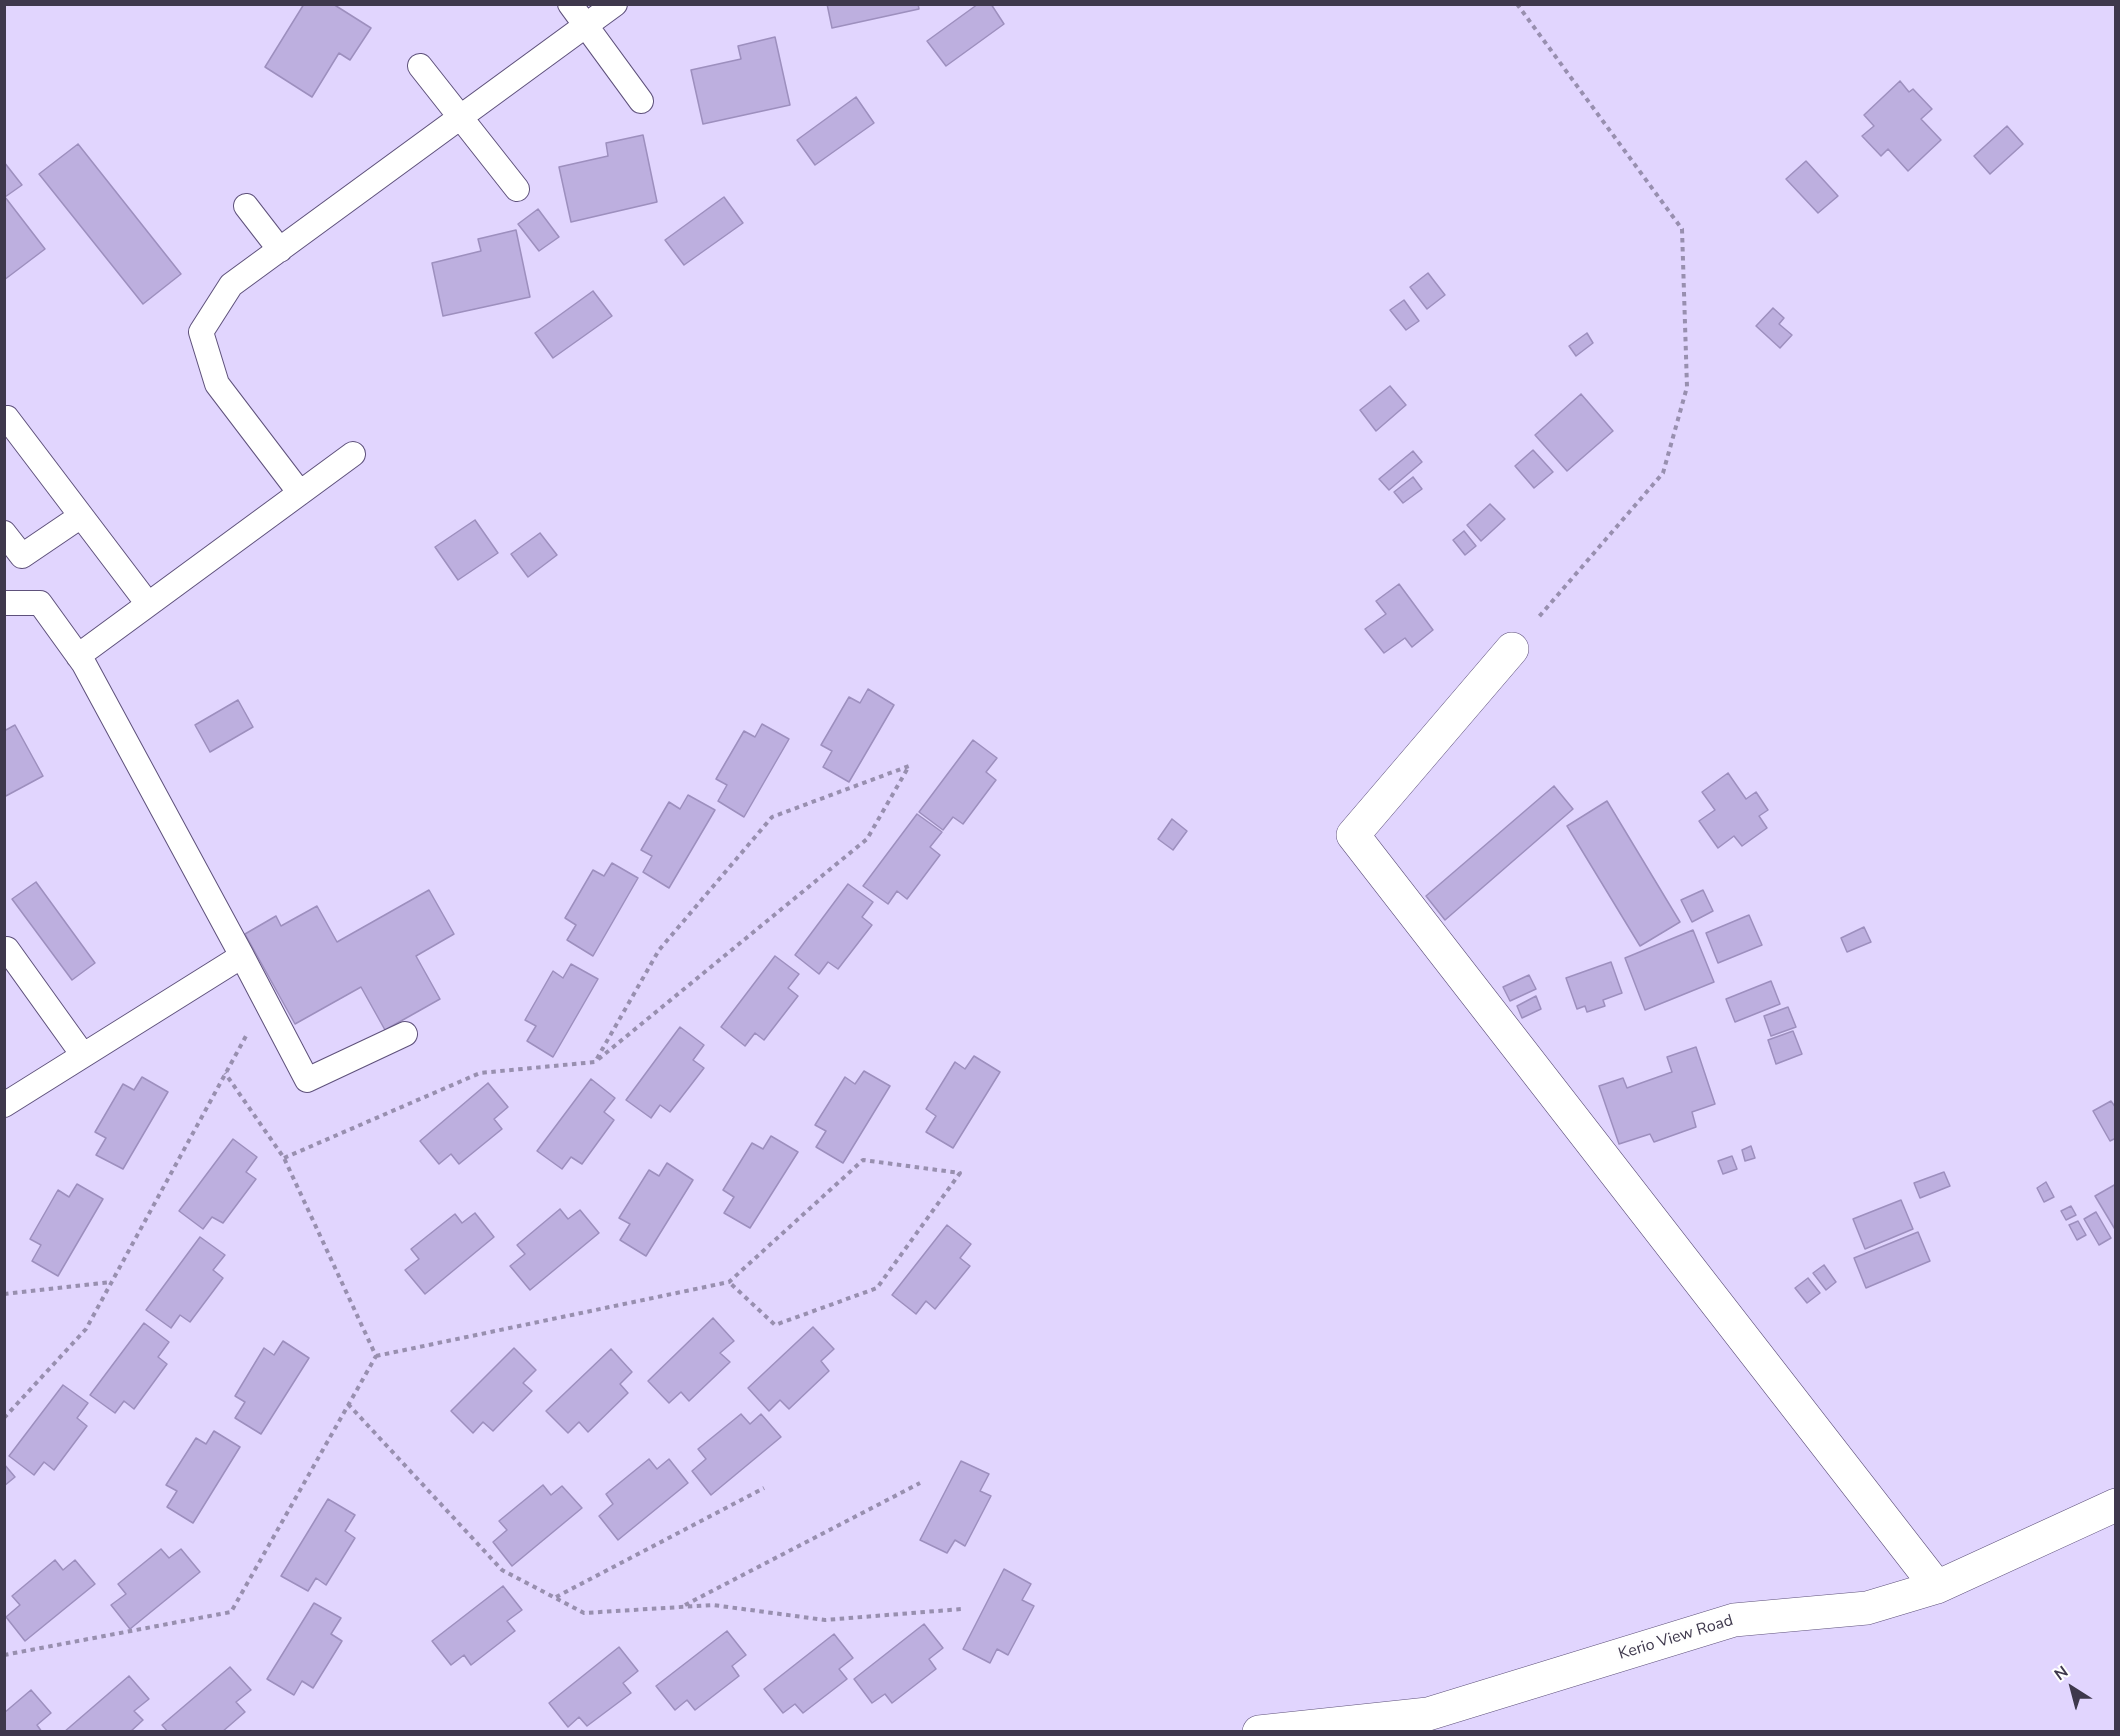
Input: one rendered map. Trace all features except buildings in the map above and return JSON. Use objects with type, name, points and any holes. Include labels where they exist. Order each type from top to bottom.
[{"type":"street","points":[[1512,649],[1353,835],[1937,1587]]},
{"type":"street","name":"Kerio View Road","points":[[1259,1731],[1426,1723],[1734,1620],[1867,1608],[1937,1587],[2115,1505]]},
{"type":"lane","points":[[570,4],[641,101]]},
{"type":"lane","points":[[300,493],[217,384],[201,332],[231,285],[615,4]]},
{"type":"lane","points":[[420,66],[517,189]]},
{"type":"lane","points":[[246,206],[280,250]]},
{"type":"lane","points":[[8,418],[148,604]]},
{"type":"lane","points":[[78,656],[353,454]]},
{"type":"lane","points":[[4,533],[22,556],[81,516]]},
{"type":"lane","points":[[4,603],[40,603],[78,656],[242,956],[306,1080],[405,1034]]},
{"type":"lane","points":[[4,951],[7,950],[84,1055]]},
{"type":"lane","points":[[4,1105],[242,956]]},
{"type":"path","points":[[1512,649],[1663,473],[1687,387],[1682,229],[1517,4]]},
{"type":"path","points":[[284,1158],[480,1073],[595,1062],[867,839],[909,766],[772,817],[659,950],[595,1062]]},
{"type":"path","points":[[4,1418],[86,1329],[265,1001]]},
{"type":"path","points":[[225,1073],[284,1158],[376,1356]]},
{"type":"path","points":[[4,1655],[231,1612],[376,1356],[729,1281],[862,1160],[960,1173],[877,1288],[775,1325],[729,1281]]},
{"type":"path","points":[[4,1294],[112,1282]]},
{"type":"path","points":[[348,1404],[502,1570],[584,1613],[713,1605],[825,1620],[962,1609]]},
{"type":"path","points":[[681,1607],[921,1482]]},
{"type":"path","points":[[555,1598],[764,1488]]}]
